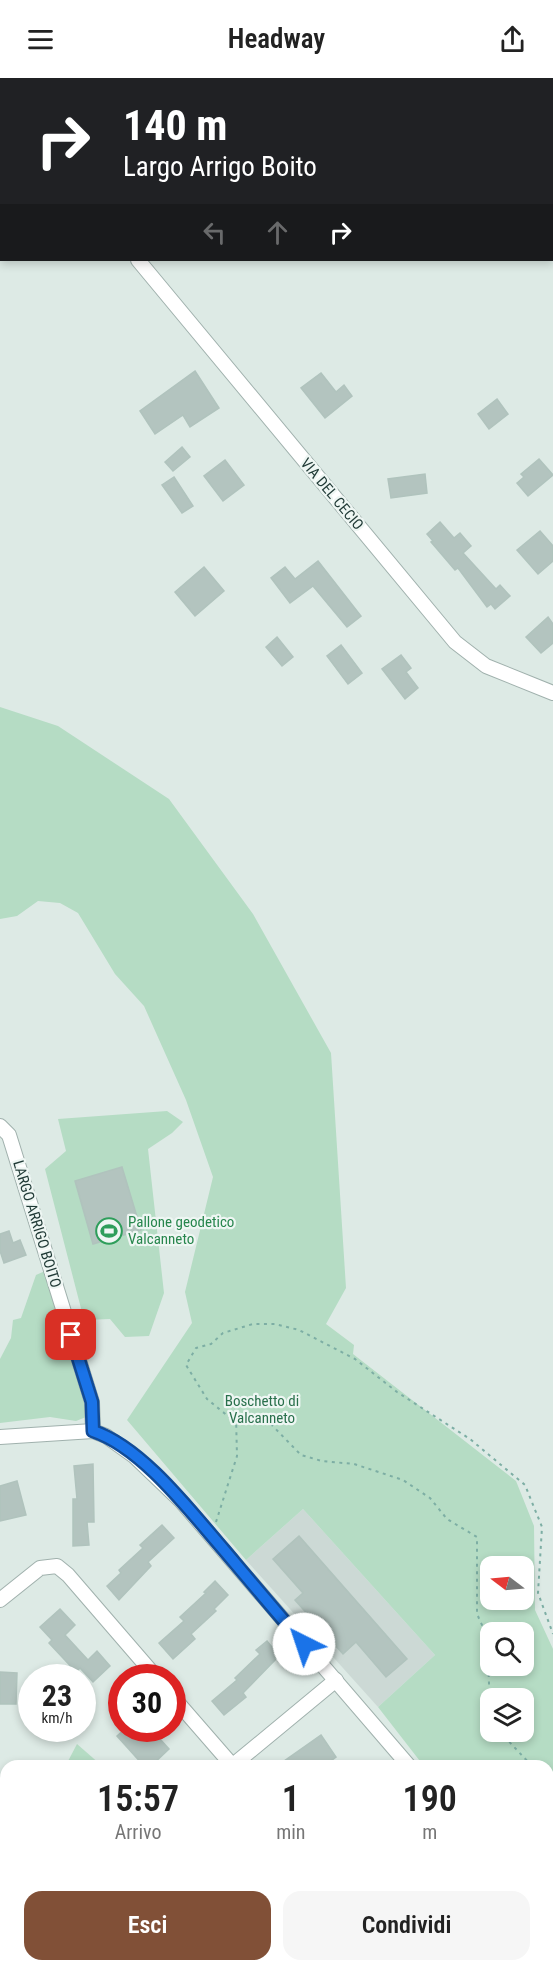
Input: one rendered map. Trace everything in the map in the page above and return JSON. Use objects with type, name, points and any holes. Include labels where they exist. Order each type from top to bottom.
[{"type":"street","name":"VIA DEL CECIO","points":[[139,261],[455,642],[486,666],[553,693]]},
{"type":"street","name":"LARGO ARRIGO BOITO","points":[[5,1130],[92,1402],[93,1431]]},
{"type":"street","points":[[0,1437],[93,1431],[113,1440],[146,1467],[211,1536],[404,1760]]},
{"type":"street","points":[[0,1600],[40,1568],[57,1566],[68,1575],[145,1664]]},
{"type":"street","points":[[238,1760],[336,1680]]},
{"type":"street","points":[[186,1712],[228,1760]]},
{"type":"path","points":[[489,1688],[487,1636],[477,1614],[477,1537],[447,1519],[430,1498],[403,1480],[354,1464],[322,1461],[301,1455],[264,1418],[254,1415],[229,1417],[207,1399],[186,1365],[196,1348],[211,1344],[223,1333],[253,1324],[276,1324],[299,1330],[356,1359],[397,1392],[470,1439],[525,1485],[542,1527],[538,1593],[553,1634]]},
{"type":"path","points":[[211,1536],[237,1456],[236,1417]]},
{"type":"path","points":[[509,1742],[526,1760]]},
{"type":"shaded area","points":[[303,1509],[435,1655],[378,1707],[246,1560]]},
{"type":"green space","name":"Boschetto di Valcanneto","points":[[0,707],[58,726],[169,799],[253,914],[331,1053],[346,1288],[326,1324],[354,1345],[353,1354],[516,1481],[534,1526],[535,1610],[553,1649],[553,1760],[419,1760],[378,1707],[435,1655],[303,1509],[246,1560],[127,1420],[192,1323],[185,1292],[213,1177],[186,1100],[144,1006],[115,974],[78,913],[60,903],[38,901],[17,916],[0,919]]},
{"type":"green space","name":"Pallone geodetico Valcanneto","points":[[167,1111],[183,1122],[172,1133],[148,1149],[164,1293],[149,1336],[125,1337],[110,1319],[84,1320],[45,1169],[66,1151],[58,1119]]},
{"type":"green space","points":[[45,1271],[86,1404],[86,1417],[76,1421],[50,1417],[0,1423],[0,1359],[11,1338],[13,1320],[21,1318],[36,1275]]},
{"type":"green space","points":[[77,1744],[95,1760],[69,1760]]},
{"type":"building","points":[[195,371],[219,408],[190,427],[183,415],[155,434],[140,411]]},
{"type":"building","points":[[321,373],[336,392],[344,385],[352,396],[325,418],[301,388]]},
{"type":"building","points":[[497,399],[508,414],[489,429],[478,414]]},
{"type":"building","points":[[182,447],[190,457],[173,471],[165,462]]},
{"type":"building","points":[[539,459],[553,475],[528,496],[517,483],[524,477],[521,474]]},
{"type":"building","points":[[225,460],[244,485],[223,501],[204,476]]},
{"type":"building","points":[[425,474],[427,493],[391,498],[388,479]]},
{"type":"building","points":[[174,477],[193,506],[182,513],[162,485]]},
{"type":"building","points":[[440,522],[454,538],[460,533],[471,546],[463,553],[496,589],[500,585],[510,596],[495,609],[491,604],[487,607],[458,568],[455,570],[431,542],[433,541],[427,534]]},
{"type":"building","points":[[540,531],[553,546],[553,561],[538,574],[517,550]]},
{"type":"building","points":[[318,561],[361,616],[347,627],[313,586],[290,603],[271,578],[285,567],[295,579]]},
{"type":"building","points":[[204,567],[224,591],[195,616],[175,592]]},
{"type":"building","points":[[548,617],[553,624],[553,643],[541,653],[526,637]]},
{"type":"building","points":[[277,637],[293,657],[282,666],[266,647]]},
{"type":"building","points":[[341,645],[362,673],[348,684],[327,656]]},
{"type":"building","points":[[401,655],[411,668],[406,672],[418,688],[405,699],[382,669]]},
{"type":"building","points":[[122,1167],[141,1230],[93,1244],[75,1181]]},
{"type":"building","points":[[9,1231],[13,1243],[20,1240],[26,1255],[4,1263],[0,1251],[0,1234]]},
{"type":"building","points":[[93,1464],[94,1522],[87,1522],[89,1545],[73,1546],[73,1499],[77,1499],[74,1466]]},
{"type":"building","points":[[17,1481],[26,1515],[0,1521],[0,1486]]},
{"type":"building","points":[[162,1525],[174,1538],[148,1562],[151,1566],[119,1600],[107,1586],[121,1573],[119,1570],[143,1548],[140,1545]]},
{"type":"building","points":[[299,1536],[407,1659],[386,1677],[356,1642],[343,1654],[295,1600],[303,1593],[273,1559]]},
{"type":"building","points":[[215,1581],[228,1595],[214,1609],[216,1611],[191,1634],[195,1639],[173,1659],[159,1643],[184,1621],[180,1617],[206,1593],[204,1592]]},
{"type":"building","points":[[60,1609],[75,1625],[65,1635],[88,1660],[97,1651],[108,1664],[108,1668],[96,1679],[96,1664],[69,1664],[49,1643],[52,1640],[40,1627]]},
{"type":"building","points":[[267,1641],[279,1656],[243,1693],[246,1697],[224,1715],[212,1701],[237,1680],[235,1678],[260,1654],[256,1650]]},
{"type":"building","points":[[0,1672],[17,1673],[16,1704],[0,1704]]},
{"type":"building","points":[[321,1735],[336,1757],[332,1760],[286,1760]]},
{"type":"building","points":[[122,1742],[163,1742],[169,1749],[157,1760],[139,1760]]},
{"type":"place","name":"Pallone geodetico Valcanneto","points":[[109,1231]]},
{"type":"route","points":[[71,1335],[92,1402],[93,1431],[106,1436],[128,1451],[172,1491],[304,1644]]}]
